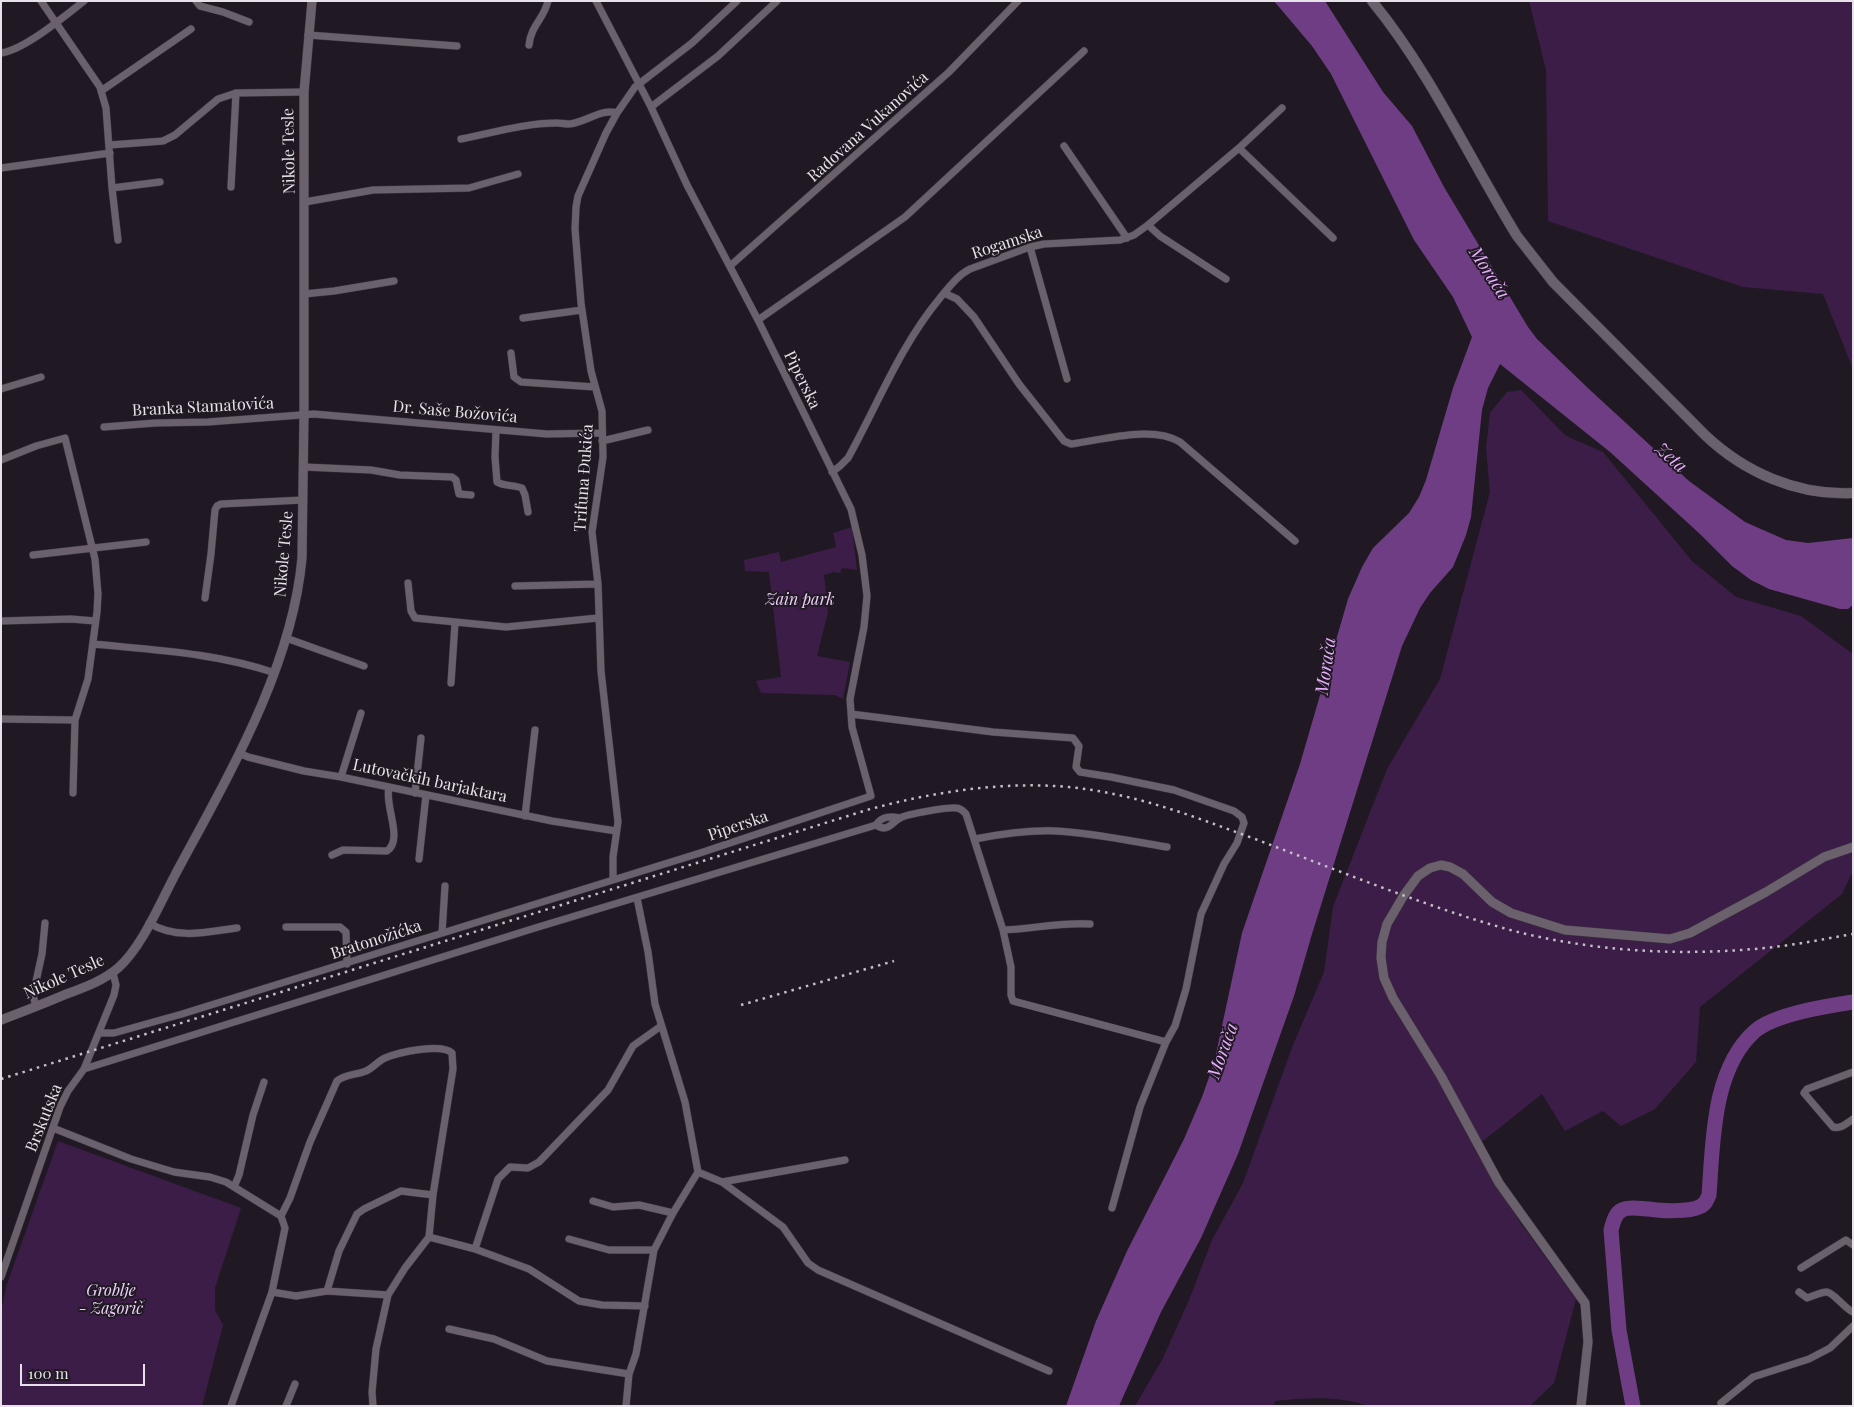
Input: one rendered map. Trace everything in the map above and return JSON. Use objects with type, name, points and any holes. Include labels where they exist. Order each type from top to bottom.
[{"type":"main road","points":[[1372,1],[1430,84],[1517,236],[1558,288],[1699,430],[1727,454],[1756,471],[1792,486],[1823,492],[1853,493]]},
{"type":"street","points":[[41,1],[102,91],[106,108],[118,240]]},
{"type":"street","points":[[1,53],[20,47],[56,23],[84,1]]},
{"type":"street","points":[[196,1],[200,6],[249,22]]},
{"type":"street","name":"Nikole Tesle","points":[[1,1020],[84,987],[113,973],[129,957],[216,799],[239,753],[275,672],[286,638],[300,579],[304,467],[304,92],[312,1]]},
{"type":"street","points":[[529,45],[532,30],[546,9],[548,1]]},
{"type":"street","name":"Trifuna Đukića","points":[[616,831],[618,822],[601,671],[598,584],[592,532],[603,457],[602,411],[591,371],[582,310],[575,229],[576,207],[582,187],[606,133],[617,112],[632,91],[692,43],[737,1]]},
{"type":"street","points":[[650,107],[718,56],[778,1]]},
{"type":"street","name":"Radovana Vukanovića","points":[[730,266],[950,72],[1018,1]]},
{"type":"street","name":"Piperska","points":[[597,2],[639,84],[687,185],[758,320],[851,509],[862,555],[867,596],[865,621],[850,699],[851,714],[871,799],[612,880]]},
{"type":"street","points":[[102,91],[191,29]]},
{"type":"street","points":[[308,35],[457,46]]},
{"type":"street","points":[[758,320],[905,217],[1084,51]]},
{"type":"street","points":[[1,168],[163,141],[175,135],[218,99],[236,93],[304,92]]},
{"type":"street","points":[[231,187],[236,93]]},
{"type":"street","name":"Rogamska","points":[[832,472],[848,458],[909,341],[944,293],[965,271],[1030,247],[1044,244],[1127,238],[1148,225],[1239,148],[1282,108]]},
{"type":"street","points":[[461,138],[540,124],[558,122],[568,124],[605,112],[617,112]]},
{"type":"street","points":[[1064,146],[1127,238]]},
{"type":"street","points":[[1239,148],[1332,238]]},
{"type":"street","points":[[305,202],[373,190],[469,188],[518,174]]},
{"type":"street","points":[[112,188],[160,182]]},
{"type":"street","points":[[1148,225],[1160,236],[1226,279]]},
{"type":"street","points":[[1030,247],[1067,379]]},
{"type":"street","points":[[304,294],[394,281]]},
{"type":"street","points":[[944,293],[957,299],[974,317],[1019,384],[1064,441],[1071,444],[1142,434],[1172,438],[1180,442],[1294,541]]},
{"type":"street","points":[[523,318],[582,310]]},
{"type":"street","points":[[512,353],[514,378],[521,382],[595,387]]},
{"type":"street","points":[[1,389],[41,377]]},
{"type":"street","name":"Branka Stamatovića","points":[[104,427],[155,423],[208,422],[304,414]]},
{"type":"street","name":"Dr. Saše Božovića","points":[[304,414],[547,434],[602,433]]},
{"type":"street","points":[[496,430],[495,457],[498,482],[522,488],[528,512]]},
{"type":"street","points":[[602,441],[648,430]]},
{"type":"street","points":[[1,460],[36,446],[65,438],[93,549],[98,594],[88,679],[75,720],[73,792]]},
{"type":"street","points":[[304,467],[371,470],[400,475],[452,477],[456,480],[459,494],[471,495]]},
{"type":"street","points":[[205,598],[217,506],[221,504],[303,500]]},
{"type":"street","points":[[33,555],[146,542]]},
{"type":"street","points":[[408,583],[411,611],[414,618],[455,624],[506,627],[598,618]]},
{"type":"street","points":[[515,586],[598,584]]},
{"type":"street","points":[[1,621],[71,619],[95,621]]},
{"type":"street","points":[[451,683],[455,624]]},
{"type":"street","points":[[286,638],[364,666]]},
{"type":"street","points":[[93,644],[207,657],[251,664],[275,672]]},
{"type":"street","points":[[341,776],[361,713]]},
{"type":"street","points":[[851,714],[993,732],[1073,738],[1079,746],[1076,767],[1080,772],[1174,790],[1234,811],[1242,817],[1244,824],[1237,843],[1224,864],[1201,914],[1186,989],[1175,1026],[1166,1042],[1140,1107],[1112,1208]]},
{"type":"street","points":[[1,720],[75,720]]},
{"type":"street","points":[[525,816],[535,730]]},
{"type":"street","points":[[415,793],[421,738]]},
{"type":"street","name":"Lutovačkih barjaktara","points":[[239,753],[304,771],[341,776],[525,816],[616,831]]},
{"type":"street","points":[[332,855],[343,850],[387,851],[392,847],[395,839],[389,811],[389,787]]},
{"type":"street","points":[[418,859],[426,795]]},
{"type":"street","points":[[84,1069],[526,931],[876,825],[882,828],[889,827],[900,818],[945,808],[960,809],[966,814],[975,839],[1003,930],[1011,967],[1011,995],[1013,1001],[1166,1042]]},
{"type":"street","points":[[612,880],[616,831]]},
{"type":"street","points":[[975,839],[1002,834],[1054,831],[1087,834],[1167,847]]},
{"type":"street","points":[[1581,1406],[1588,1342],[1585,1302],[1499,1183],[1441,1076],[1393,998],[1384,978],[1381,958],[1382,942],[1387,924],[1418,876],[1430,868],[1441,866],[1450,867],[1463,874],[1492,902],[1512,913],[1565,930],[1670,939],[1690,933],[1766,892],[1824,857],[1853,847]]},
{"type":"street","name":"Bratonožićka","points":[[98,1033],[114,1033],[347,964],[612,880]]},
{"type":"street","points":[[442,933],[445,886]]},
{"type":"street","points":[[626,1406],[628,1374],[636,1354],[654,1250],[673,1213],[698,1172],[685,1102],[655,1004],[648,952],[637,898]]},
{"type":"street","points":[[36,1006],[33,995],[42,954],[45,923]]},
{"type":"street","points":[[149,923],[161,930],[186,934],[237,928]]},
{"type":"street","points":[[1003,930],[1029,929],[1069,923],[1090,924]]},
{"type":"street","points":[[286,928],[340,927],[346,932],[347,964]]},
{"type":"street","name":"Brskutska","points":[[1,1277],[64,1098],[84,1069],[116,989],[113,973]]},
{"type":"street","points":[[475,1249],[498,1179],[510,1167],[528,1168],[539,1162],[608,1090],[632,1046],[662,1026]]},
{"type":"street","points":[[281,1216],[290,1198],[310,1142],[337,1081],[342,1077],[365,1071],[384,1058],[398,1054],[442,1048],[450,1051],[454,1056],[428,1237],[404,1268],[388,1294],[376,1349],[372,1392],[373,1406]]},
{"type":"street","points":[[1853,1072],[1807,1089],[1804,1093],[1832,1127],[1842,1127],[1853,1119]]},
{"type":"street","points":[[234,1187],[239,1175],[253,1115],[264,1082]]},
{"type":"street","points":[[53,1128],[131,1159],[174,1172],[217,1179],[234,1187],[281,1216],[286,1228],[272,1292],[231,1406]]},
{"type":"street","points":[[722,1182],[845,1160]]},
{"type":"street","points":[[698,1172],[722,1182],[784,1227],[808,1263],[818,1270],[1049,1371]]},
{"type":"street","points":[[327,1291],[339,1250],[357,1214],[401,1192],[433,1195]]},
{"type":"street","points":[[593,1201],[613,1207],[639,1206],[673,1213]]},
{"type":"street","points":[[428,1237],[475,1249],[529,1269],[579,1301],[602,1305],[645,1306]]},
{"type":"street","points":[[569,1239],[609,1250],[654,1250]]},
{"type":"street","points":[[1802,1268],[1846,1240],[1853,1245]]},
{"type":"street","points":[[272,1292],[296,1296],[327,1291],[388,1294]]},
{"type":"street","points":[[1799,1292],[1807,1298],[1822,1293],[1830,1293],[1843,1306],[1853,1312]]},
{"type":"street","points":[[1721,1403],[1753,1377],[1809,1359],[1830,1348],[1853,1326]]},
{"type":"street","points":[[449,1329],[494,1339],[547,1361],[628,1374]]},
{"type":"street","points":[[286,1406],[295,1384]]},
{"type":"green space","points":[[1529,1],[1853,1],[1853,369],[1823,294],[1743,287],[1548,221],[1546,70]]},
{"type":"green space","points":[[1521,390],[1566,436],[1603,452],[1692,561],[1736,597],[1801,616],[1853,654],[1853,871],[1842,894],[1700,1007],[1696,1062],[1655,1109],[1621,1126],[1603,1111],[1565,1131],[1542,1094],[1474,1148],[1522,1225],[1576,1299],[1554,1383],[1530,1406],[1368,1406],[1345,1400],[1322,1398],[1275,1401],[1273,1406],[1135,1406],[1162,1360],[1189,1300],[1212,1240],[1243,1183],[1293,1045],[1324,972],[1333,907],[1387,769],[1440,679],[1490,492],[1486,448],[1490,413],[1507,392]]},
{"type":"green space","name":"Zain park","points":[[852,527],[857,570],[842,568],[840,573],[834,572],[824,575],[828,612],[817,656],[850,662],[843,699],[835,695],[761,693],[756,681],[781,677],[769,572],[745,571],[744,560],[779,552],[781,562],[836,547],[833,533]]},
{"type":"green space","name":"Groblje - Zagorič","points":[[58,1141],[241,1208],[215,1288],[215,1310],[223,1325],[202,1406],[1,1406],[1,1311],[7,1284]]},
{"type":"water","name":"Morača","points":[[1274,1],[1325,1],[1383,92],[1412,126],[1444,187],[1528,327],[1537,339],[1590,390],[1689,481],[1745,522],[1786,540],[1808,543],[1853,538],[1853,605],[1848,609],[1840,609],[1769,589],[1751,580],[1732,566],[1700,534],[1610,452],[1500,364],[1488,388],[1482,410],[1471,517],[1466,535],[1453,567],[1430,593],[1420,608],[1402,646],[1294,996],[1238,1154],[1201,1238],[1161,1312],[1119,1406],[1066,1406],[1096,1321],[1127,1251],[1184,1139],[1214,1063],[1242,933],[1300,764],[1348,599],[1362,567],[1373,548],[1409,513],[1419,497],[1426,480],[1453,388],[1472,337],[1453,297],[1414,240],[1331,74],[1312,46]]},
{"type":"waterway","points":[[1633,1406],[1619,1330],[1611,1230],[1616,1216],[1620,1211],[1628,1208],[1667,1211],[1694,1209],[1703,1205],[1709,1195],[1717,1108],[1730,1065],[1741,1047],[1755,1031],[1775,1020],[1788,1015],[1853,1002]]},
{"type":"railway","points":[[1,1079],[867,810],[942,793],[993,787],[1069,787],[1141,800],[1209,822],[1448,911],[1514,931],[1580,944],[1647,951],[1715,951],[1782,946],[1853,934]]},
{"type":"railway","points":[[741,1005],[894,961]]},
{"type":"water label","name":"Zeta","points":[[1671,458]]}]
